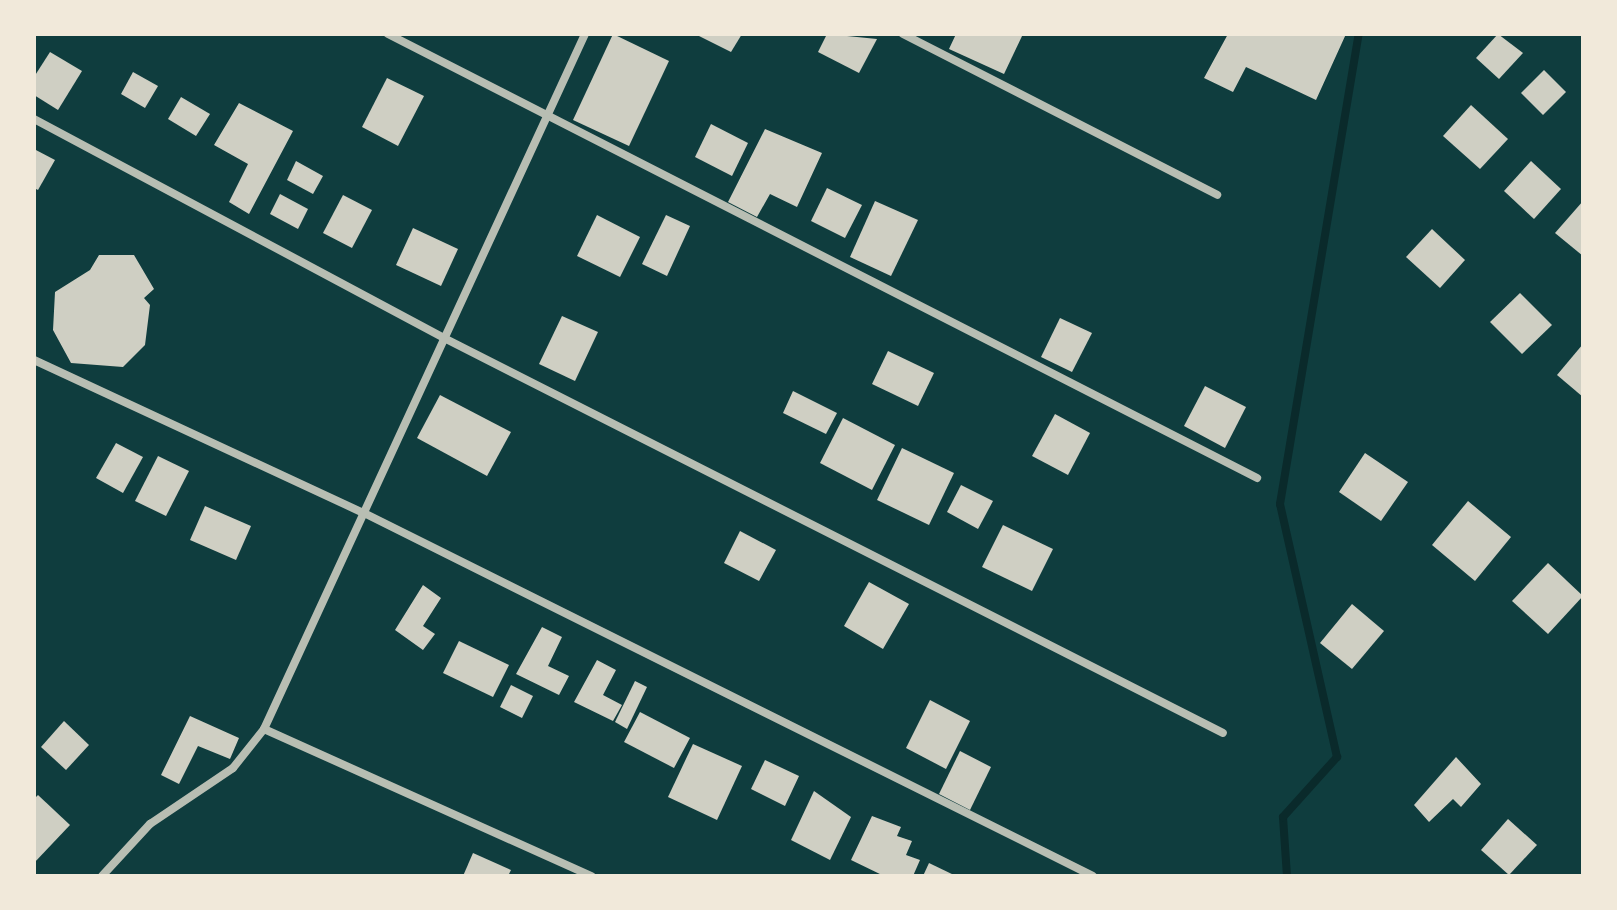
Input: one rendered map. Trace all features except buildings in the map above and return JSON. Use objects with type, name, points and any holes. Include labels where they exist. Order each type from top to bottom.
[{"type":"street","points":[[388,34],[545,119],[1257,478]]},
{"type":"street","points":[[102,876],[150,824],[233,768],[264,729],[585,34]]},
{"type":"street","points":[[903,34],[1217,195]]},
{"type":"street","points":[[34,119],[446,339],[1223,733]]},
{"type":"street","points":[[34,360],[364,513],[1093,876]]},
{"type":"street","points":[[264,729],[591,876]]},
{"type":"waterway","points":[[1287,876],[1283,817],[1337,757],[1280,504],[1359,34]]}]
